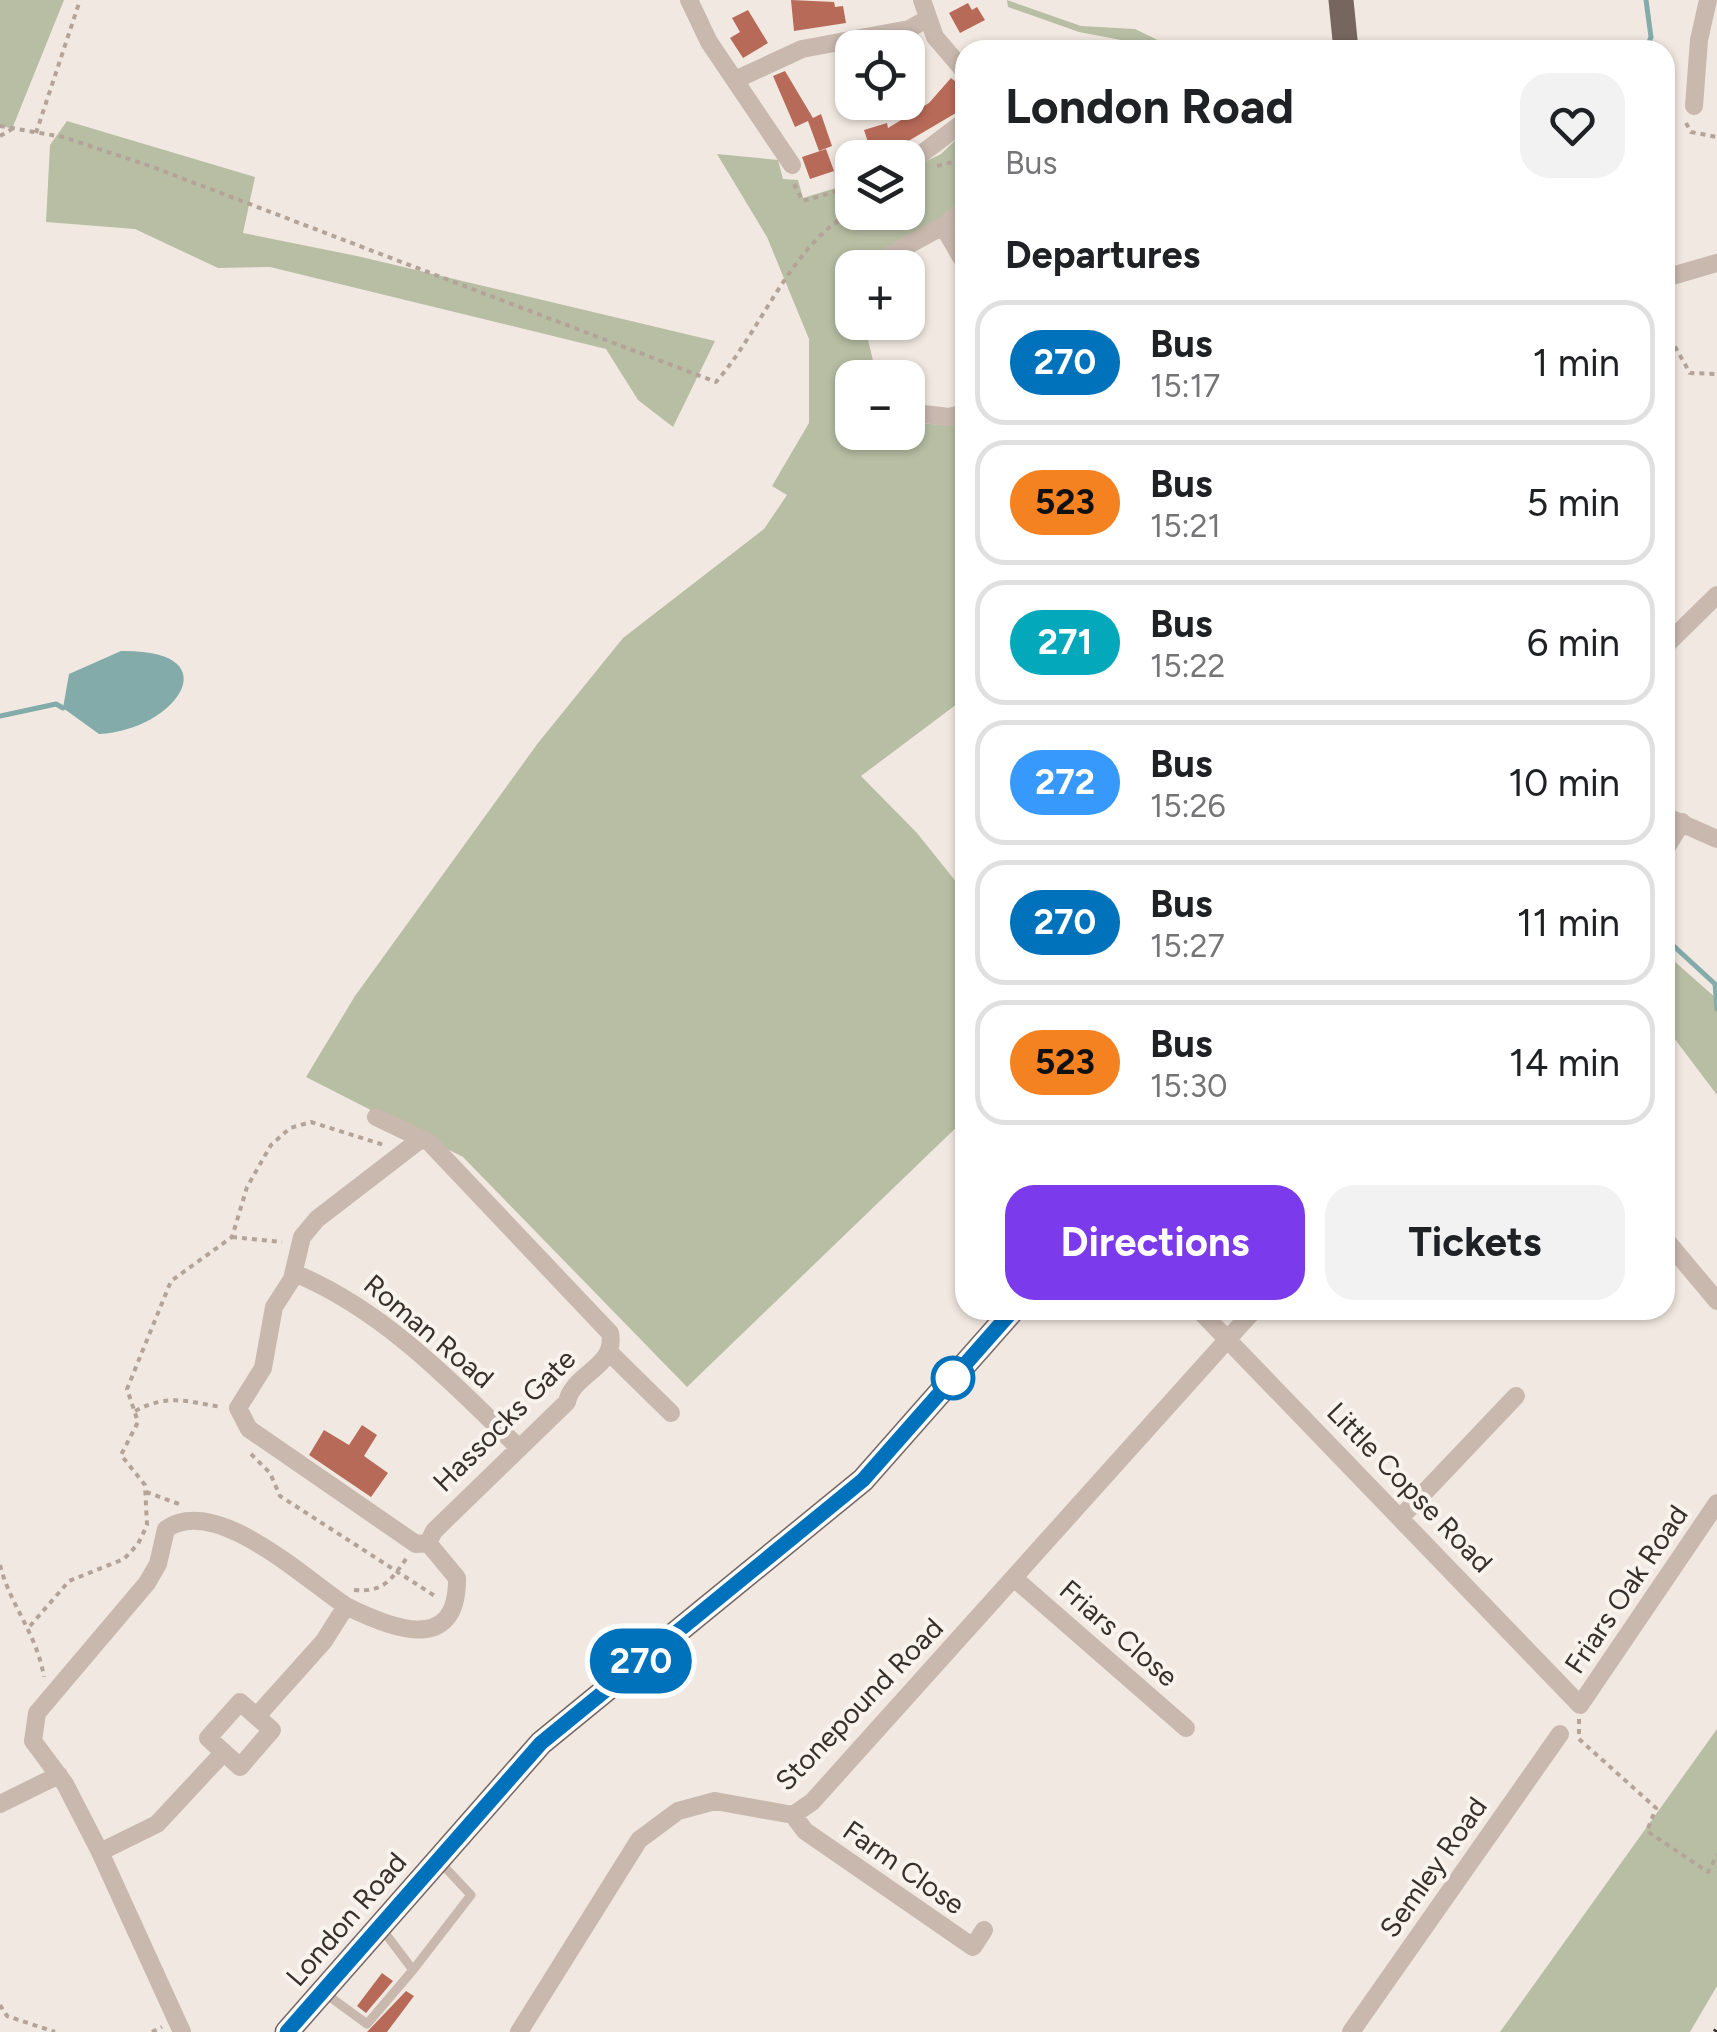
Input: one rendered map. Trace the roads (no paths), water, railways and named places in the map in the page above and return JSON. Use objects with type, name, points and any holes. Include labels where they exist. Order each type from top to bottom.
[{"type":"main road","points":[[1342,0],[1345,40]]},
{"type":"main road","name":"London Road","points":[[287,2032],[541,1743],[863,1480],[1004,1320]]},
{"type":"street","points":[[689,0],[709,42],[792,165]]},
{"type":"street","points":[[1694,106],[1710,8]]},
{"type":"street","points":[[735,80],[802,49],[909,29],[925,9],[955,63]]},
{"type":"street","points":[[925,151],[955,129]]},
{"type":"street","points":[[899,250],[955,217]]},
{"type":"street","points":[[943,226],[955,247]]},
{"type":"street","points":[[1675,275],[1717,263]]},
{"type":"street","points":[[925,414],[955,415]]},
{"type":"street","points":[[1675,636],[1717,595]]},
{"type":"street","points":[[1675,820],[1717,838]]},
{"type":"street","name":"Hassocks Gate","points":[[376,1118],[421,1139],[610,1333],[610,1353],[670,1413]]},
{"type":"street","points":[[182,2032],[100,1852],[59,1775],[33,1741],[32,1726],[47,1701],[147,1583],[158,1564],[166,1529],[174,1523],[188,1521],[241,1532],[264,1544],[342,1603],[393,1629],[414,1632],[436,1625],[452,1608],[458,1578],[422,1544],[248,1429],[233,1415],[263,1368],[274,1307],[294,1273],[300,1244],[317,1219],[421,1139]]},
{"type":"street","points":[[1675,1251],[1717,1302]]},
{"type":"street","name":"Roman Road","points":[[294,1273],[336,1290],[358,1305],[445,1374],[518,1447]]},
{"type":"street","name":"Little Copse Road","points":[[1209,1320],[1402,1516],[1580,1705]]},
{"type":"street","name":"Stonepound Road","points":[[519,2032],[639,1840],[678,1811],[715,1801],[793,1815],[812,1802],[1245,1320]]},
{"type":"street","name":"Hassocks Gate","points":[[422,1544],[456,1506],[567,1402],[569,1388],[610,1353]]},
{"type":"street","points":[[1402,1516],[1516,1396]]},
{"type":"street","name":"Friars Oak Road","points":[[1580,1705],[1717,1504]]},
{"type":"street","name":"Friars Close","points":[[1016,1579],[1186,1728]]},
{"type":"street","points":[[257,1716],[324,1641],[342,1603]]},
{"type":"street","points":[[240,1702],[272,1730],[240,1766],[224,1752],[208,1738],[240,1702]]},
{"type":"street","name":"Semley Road","points":[[1352,2032],[1560,1734]]},
{"type":"street","points":[[100,1852],[158,1824],[224,1752]]},
{"type":"street","points":[[0,1804],[59,1775]]},
{"type":"street","name":"Farm Close","points":[[793,1815],[804,1831],[973,1947],[984,1930]]},
{"type":"lane","points":[[323,1991],[367,2024],[471,1895],[438,1860]]},
{"type":"lane","points":[[380,1926],[413,1970]]},
{"type":"water","points":[[121,651],[155,654],[175,663],[183,675],[181,690],[170,705],[151,719],[99,734],[63,708],[69,674]]},
{"type":"waterway","points":[[1646,0],[1650,40]]},
{"type":"waterway","points":[[0,716],[56,704],[63,708]]},
{"type":"waterway","points":[[1675,947],[1715,984],[1717,1009]]}]
